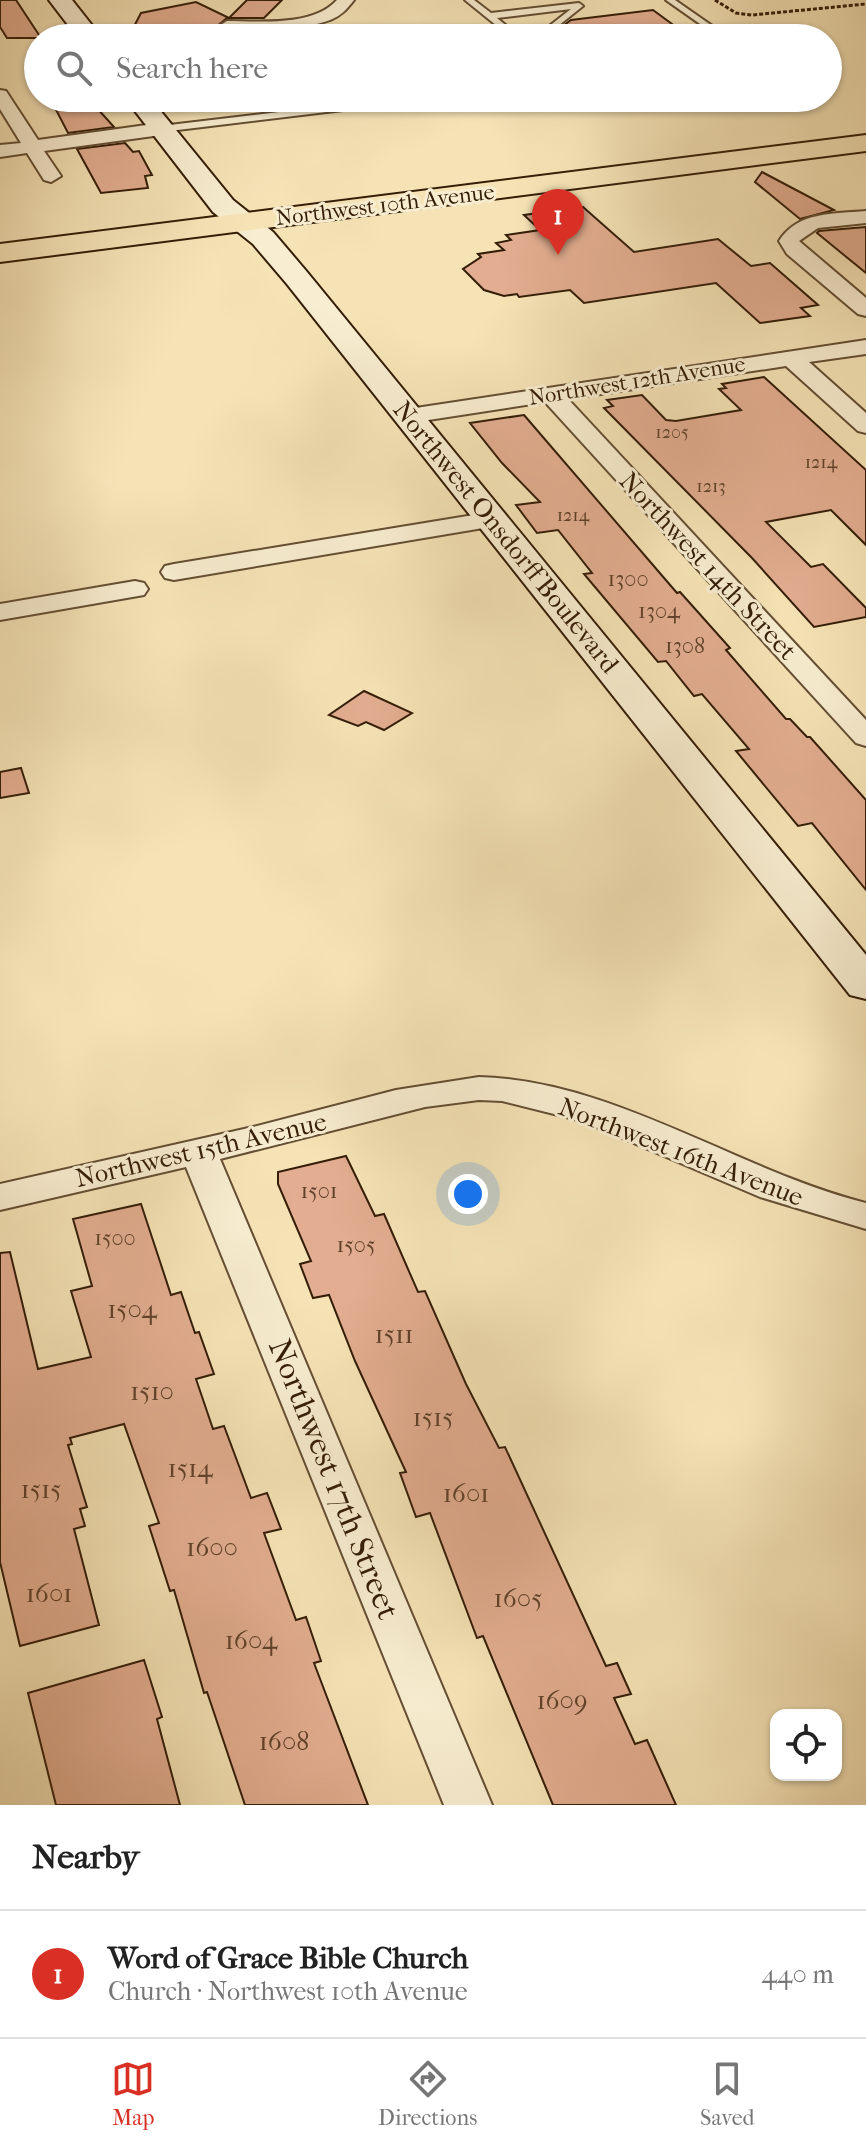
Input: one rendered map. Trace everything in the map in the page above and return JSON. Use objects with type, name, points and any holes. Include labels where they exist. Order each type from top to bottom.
[{"type":"main road","name":"Northwest 10th Avenue","points":[[0,253],[866,143]]},
{"type":"street","points":[[60,0],[79,24]]},
{"type":"street","points":[[283,24],[315,19],[338,10],[346,0]]},
{"type":"street","points":[[0,95],[51,176]]},
{"type":"street","name":"Northwest Onsdorff Boulevard","points":[[148,112],[223,206],[263,238],[297,278],[866,985]]},
{"type":"street","points":[[0,151],[161,129]]},
{"type":"street","points":[[866,217],[806,225],[790,237],[789,245],[866,309]]},
{"type":"street","name":"Northwest 12th Avenue","points":[[409,416],[866,347]]},
{"type":"street","points":[[791,358],[866,426]]},
{"type":"street","name":"Northwest 14th Street","points":[[551,395],[866,737]]},
{"type":"street","points":[[174,572],[492,520]]},
{"type":"street","points":[[0,612],[135,589]]},
{"type":"street","name":"Northwest 16th Avenue","points":[[401,1102],[450,1092],[499,1089],[536,1096],[589,1112],[769,1189],[827,1208],[866,1216]]},
{"type":"street","name":"Northwest 15th Avenue","points":[[0,1197],[199,1153],[401,1102]]},
{"type":"street","name":"Northwest 17th Street","points":[[199,1153],[468,1805]]},
{"type":"lane","points":[[469,0],[500,24]]},
{"type":"lane","points":[[670,0],[705,24]]},
{"type":"lane","points":[[491,16],[583,3]]},
{"type":"lane","points":[[556,24],[583,3]]},
{"type":"lane","points":[[161,129],[302,112]]},
{"type":"path","points":[[715,0],[736,13],[752,15],[866,4]]},
{"type":"building","points":[[0,0],[16,0],[32,24],[24,24],[24,38],[7,38],[0,27]]},
{"type":"building","points":[[247,0],[282,0],[264,18],[229,18]]},
{"type":"building","points":[[196,2],[229,18],[220,24],[135,24],[141,13]]},
{"type":"building","points":[[653,10],[672,24],[566,24],[571,20]]},
{"type":"building","points":[[57,112],[101,112],[114,127],[68,133]]},
{"type":"building","points":[[125,143],[133,152],[139,151],[152,175],[145,176],[148,188],[101,193],[77,149]]},
{"type":"building","points":[[762,172],[834,210],[800,219],[755,182]]},
{"type":"building","points":[[583,207],[634,252],[718,239],[751,266],[770,263],[818,305],[801,308],[810,316],[760,323],[716,283],[584,303],[570,290],[504,296],[484,290],[463,269],[481,257],[478,254],[504,250],[496,243],[511,240],[506,235],[540,230],[524,215]]},
{"type":"building","points":[[866,227],[866,273],[817,233],[819,231]]},
{"type":"building","points":[[764,377],[866,470],[866,545],[831,510],[766,522],[811,567],[823,564],[866,608],[866,617],[814,627],[752,558],[604,408],[613,406],[607,400],[642,395],[666,420],[741,410],[719,389],[726,388],[722,384]]},
{"type":"building","points":[[524,415],[677,593],[680,592],[730,648],[726,650],[786,719],[810,737],[866,800],[866,890],[812,823],[798,826],[736,751],[749,749],[702,694],[694,696],[666,661],[658,662],[584,574],[592,573],[558,530],[537,533],[516,505],[540,502],[502,463],[470,423]]},
{"type":"building","points":[[364,691],[412,713],[384,730],[366,722],[358,726],[329,715]]},
{"type":"building","points":[[21,768],[29,793],[0,798],[0,772]]},
{"type":"building","points":[[346,1156],[375,1216],[384,1214],[418,1292],[425,1291],[466,1384],[499,1448],[505,1447],[606,1666],[617,1663],[631,1694],[614,1698],[635,1744],[647,1740],[676,1805],[553,1805],[483,1636],[477,1638],[430,1513],[416,1517],[400,1473],[406,1472],[355,1361],[329,1295],[313,1298],[300,1264],[311,1261],[278,1184],[278,1172]]},
{"type":"building","points":[[141,1204],[171,1295],[181,1292],[214,1374],[196,1379],[213,1429],[224,1426],[251,1498],[267,1493],[281,1529],[264,1533],[296,1620],[306,1617],[321,1661],[314,1663],[368,1805],[245,1805],[207,1692],[204,1693],[174,1590],[170,1591],[149,1526],[159,1523],[124,1424],[70,1438],[72,1444],[68,1445],[87,1507],[80,1509],[85,1526],[74,1529],[99,1625],[20,1646],[0,1562],[0,1253],[10,1252],[38,1369],[91,1357],[71,1291],[92,1286],[73,1219]]},
{"type":"building","points":[[144,1660],[162,1717],[157,1719],[180,1805],[56,1805],[28,1693]]},
{"type":"place","name":"Word of Grace Bible Church","points":[[558,255]]}]
